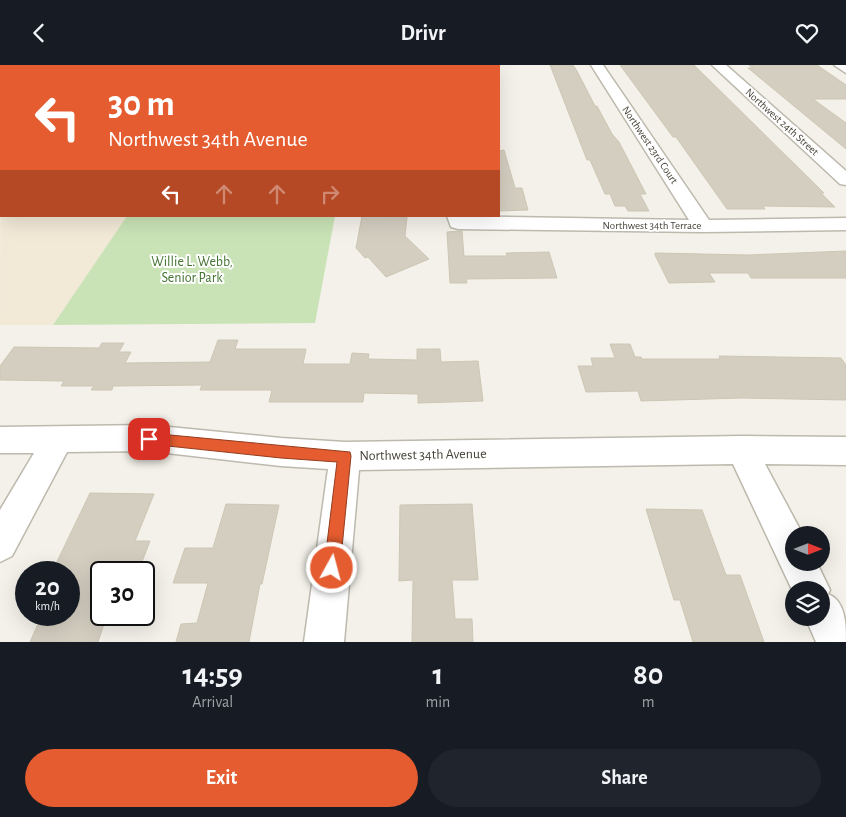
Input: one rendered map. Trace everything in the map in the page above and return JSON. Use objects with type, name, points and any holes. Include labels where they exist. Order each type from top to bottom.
[{"type":"street","name":"Northwest 23rd Court","points":[[597,65],[703,225]]},
{"type":"street","name":"Northwest 24th Street","points":[[718,65],[846,180]]},
{"type":"street","points":[[840,65],[846,69]]},
{"type":"street","name":"Northwest 34th Terrace","points":[[457,220],[703,225],[846,224]]},
{"type":"street","points":[[0,544],[58,439]]},
{"type":"street","name":"Northwest 34th Avenue","points":[[0,440],[149,439],[281,452],[345,456],[742,450],[846,451]]},
{"type":"street","points":[[742,450],[785,537]]},
{"type":"street","points":[[324,642],[345,456]]},
{"type":"street","points":[[829,626],[837,642]]},
{"type":"shaded area","points":[[0,217],[126,217],[53,325],[0,325]]},
{"type":"green space","name":"Willie L. Webb, Senior Park","points":[[126,217],[335,217],[315,323],[53,325]]},
{"type":"building","points":[[550,65],[573,65],[595,106],[597,106],[612,134],[619,142],[646,194],[640,194],[649,211],[628,211],[625,206],[615,206],[610,194],[605,194],[590,160],[587,160]]},
{"type":"building","points":[[620,65],[694,65],[824,193],[821,193],[835,207],[763,206],[765,209],[727,209],[676,137],[673,137]]},
{"type":"building","points":[[749,65],[817,65],[846,85],[846,99],[813,99],[846,123],[846,149],[748,68],[753,68]]},
{"type":"building","points":[[504,150],[515,188],[522,188],[528,210],[500,211],[500,151]]},
{"type":"building","points":[[362,217],[407,217],[405,236],[429,259],[386,277],[368,257],[365,258],[356,248]]},
{"type":"building","points":[[462,231],[464,256],[507,256],[506,253],[549,252],[557,278],[466,279],[467,283],[450,283],[447,232]]},
{"type":"building","points":[[846,251],[846,278],[751,278],[748,273],[709,273],[715,282],[669,283],[655,255],[655,253],[748,255]]},
{"type":"building","points":[[218,340],[238,340],[235,349],[306,349],[303,364],[350,364],[352,353],[369,354],[368,359],[417,360],[417,349],[440,349],[441,362],[478,361],[483,401],[418,403],[418,394],[364,393],[363,402],[269,402],[272,390],[200,390],[202,385],[113,386],[112,390],[91,390],[94,386],[61,386],[64,381],[0,380],[0,366],[14,347],[99,348],[102,343],[124,343],[119,352],[131,352],[125,363],[210,362]]},
{"type":"building","points":[[610,344],[630,344],[635,357],[641,357],[642,359],[720,359],[719,356],[841,358],[846,365],[846,400],[741,398],[641,401],[638,391],[586,392],[578,366],[593,366],[591,358],[615,358]]},
{"type":"building","points":[[90,493],[154,494],[135,541],[150,541],[142,561],[90,561],[90,626],[103,626],[98,642],[30,642],[37,626],[80,626],[80,561],[57,561]]},
{"type":"building","points":[[226,504],[279,505],[262,584],[260,584],[249,642],[176,642],[181,624],[197,623],[208,583],[173,583],[185,548],[213,548]]},
{"type":"building","points":[[472,504],[478,580],[452,580],[455,619],[472,619],[473,642],[412,642],[413,580],[399,581],[400,505]]},
{"type":"building","points":[[646,509],[702,510],[726,575],[740,575],[764,642],[693,642],[680,600],[674,600]]},
{"type":"route","points":[[149,439],[281,452],[345,456],[332,568]]}]
